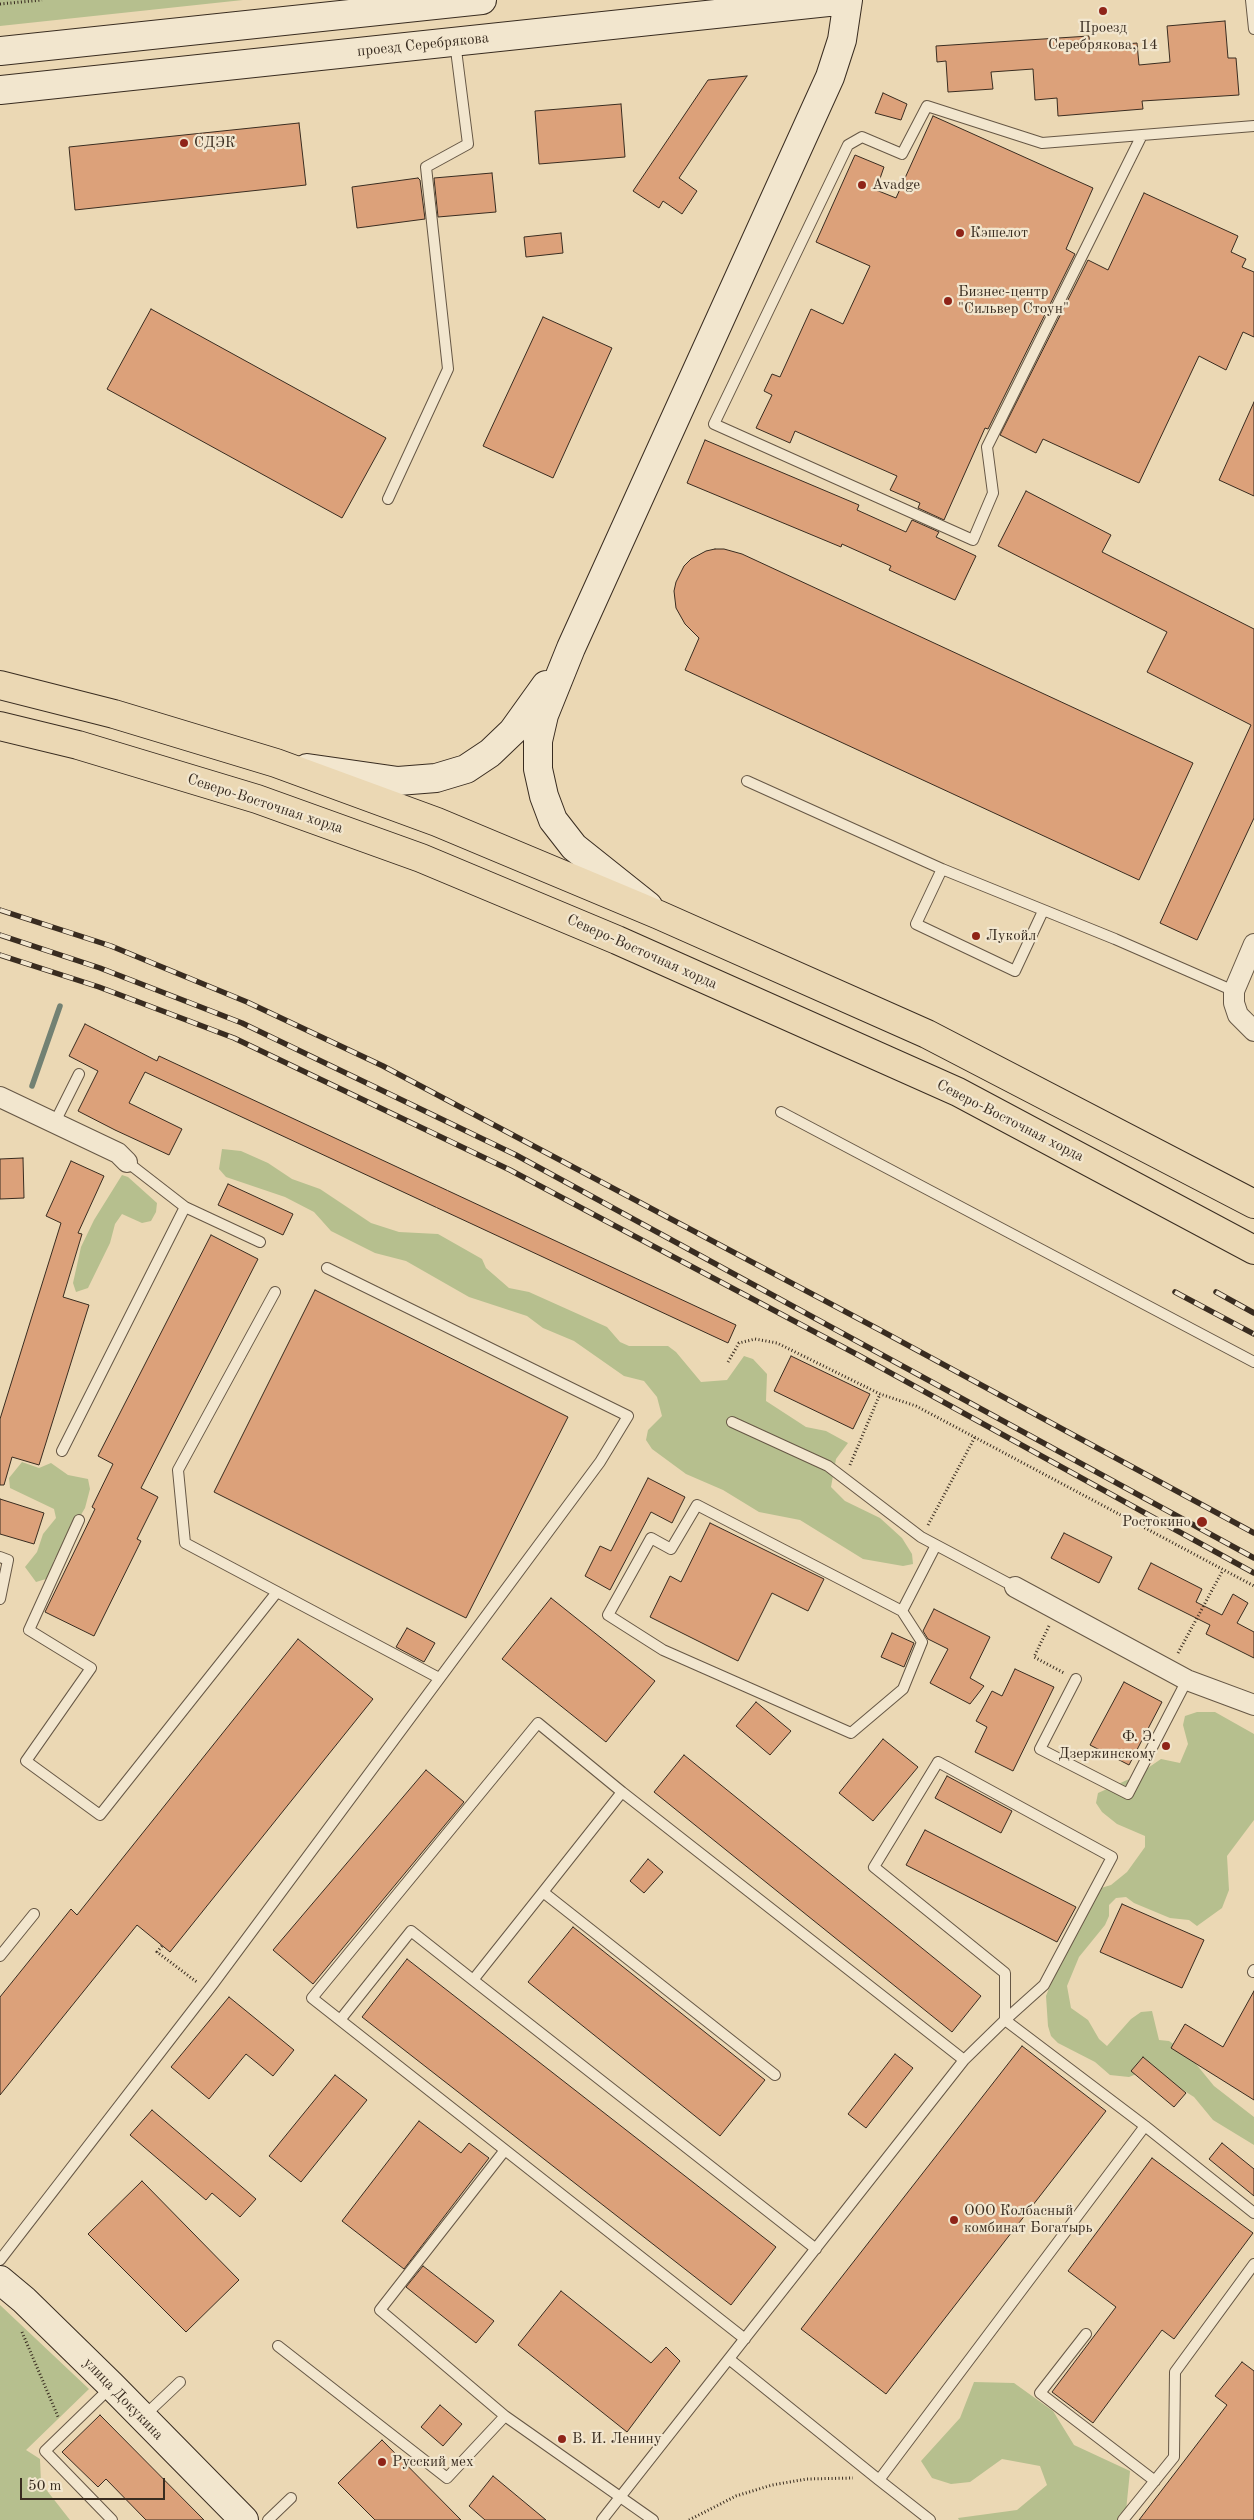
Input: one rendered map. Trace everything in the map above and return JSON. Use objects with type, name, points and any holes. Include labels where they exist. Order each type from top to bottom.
[{"type":"main road","points":[[0,51],[482,0]]},
{"type":"main road","points":[[659,915],[574,847],[553,820],[544,796],[538,770],[538,740],[544,715],[571,648],[830,77],[842,40],[848,0]]},
{"type":"main road","name":"проезд Серебрякова","points":[[0,90],[848,0]]},
{"type":"main road","points":[[276,763],[398,781],[436,778],[466,769],[490,753],[513,731],[571,648]]},
{"type":"main road","points":[[0,685],[114,714],[276,763],[437,822],[659,915],[927,1034],[1245,1199]]},
{"type":"main road","name":"Северо-Восточная хорда","points":[[4,727],[78,745],[257,799],[422,858],[617,940],[958,1092],[1254,1250]]},
{"type":"main road","name":"улица Докукина","points":[[0,2280],[24,2300],[112,2386],[141,2418],[244,2520]]},
{"type":"street","points":[[1254,944],[1234,991],[1234,1003],[1238,1015],[1254,1031]]},
{"type":"street","points":[[0,1097],[118,1153],[127,1162]]},
{"type":"street","points":[[1016,1587],[1187,1680],[1254,1705]]},
{"type":"lane","points":[[1251,0],[1254,30]]},
{"type":"lane","points":[[388,498],[448,369],[426,168],[468,144],[455,41]]},
{"type":"lane","points":[[1142,135],[987,447],[993,493],[974,540],[714,424],[848,145],[862,137],[902,154],[926,106],[1042,143],[1254,126]]},
{"type":"lane","points":[[747,781],[942,869],[1123,942],[1234,991]]},
{"type":"lane","points":[[942,869],[916,924],[1015,971],[1043,911]]},
{"type":"lane","points":[[55,1122],[79,1074]]},
{"type":"lane","points":[[781,1112],[1254,1362]]},
{"type":"lane","points":[[127,1162],[185,1207],[260,1242]]},
{"type":"lane","points":[[62,1451],[185,1207]]},
{"type":"lane","points":[[0,2260],[213,1984],[600,1462],[628,1416],[327,1268]]},
{"type":"lane","points":[[275,1292],[178,1470],[185,1543],[439,1678]]},
{"type":"lane","points":[[732,1422],[828,1466],[922,1537],[1016,1587]]},
{"type":"lane","points":[[697,1505],[902,1611],[922,1642],[903,1689],[851,1733],[663,1650],[608,1615],[651,1538],[672,1549],[697,1505]]},
{"type":"lane","points":[[79,1520],[29,1630],[91,1668],[26,1760],[100,1815],[277,1592]]},
{"type":"lane","points":[[902,1611],[936,1545]]},
{"type":"lane","points":[[0,1557],[8,1560],[0,1598]]},
{"type":"lane","points":[[1076,1679],[1040,1749],[1128,1794],[1187,1680]]},
{"type":"lane","points":[[745,2339],[312,1998],[538,1722],[622,1792],[964,2060]]},
{"type":"lane","points":[[602,2520],[964,2060],[1044,1985],[1112,1857],[938,1762],[874,1867],[1005,1973],[1006,2020]]},
{"type":"lane","points":[[473,1980],[622,1792]]},
{"type":"lane","points":[[543,1892],[775,2074]]},
{"type":"lane","points":[[0,1956],[34,1914]]},
{"type":"lane","points":[[340,2020],[411,1931],[816,2249]]},
{"type":"lane","points":[[1006,2020],[1145,2126],[1254,2213]]},
{"type":"lane","points":[[879,2480],[1145,2126]]},
{"type":"lane","points":[[504,2150],[380,2310],[505,2416],[653,2520]]},
{"type":"lane","points":[[1123,2520],[1174,2457],[1176,2372],[1254,2264]]},
{"type":"lane","points":[[1086,2334],[1040,2393],[1155,2481]]},
{"type":"lane","points":[[278,2346],[447,2478],[505,2416]]},
{"type":"lane","points":[[729,2359],[930,2520]]},
{"type":"lane","points":[[141,2418],[180,2382]]},
{"type":"lane","points":[[112,2386],[45,2451],[112,2520]]},
{"type":"lane","points":[[268,2520],[291,2498]]},
{"type":"path","points":[[0,4],[42,0]]},
{"type":"path","points":[[728,1362],[739,1343],[756,1339],[777,1343],[880,1394],[916,1406],[1254,1586]]},
{"type":"path","points":[[844,1479],[880,1394]]},
{"type":"path","points":[[922,1537],[974,1437]]},
{"type":"path","points":[[1189,1632],[1223,1570]]},
{"type":"path","points":[[1042,1640],[1034,1657],[1076,1679]]},
{"type":"path","points":[[20,2328],[65,2433]]},
{"type":"path","points":[[689,2520],[736,2496],[772,2486],[806,2479],[879,2480]]},
{"type":"green space","points":[[0,0],[243,0],[0,26]]},
{"type":"green space","points":[[222,1149],[241,1151],[268,1163],[292,1179],[320,1189],[371,1223],[399,1232],[438,1234],[482,1259],[486,1268],[509,1288],[529,1292],[607,1327],[620,1342],[629,1346],[668,1346],[676,1352],[701,1382],[727,1380],[744,1356],[753,1359],[767,1374],[766,1401],[806,1427],[826,1431],[848,1443],[836,1459],[831,1487],[845,1501],[880,1518],[902,1538],[912,1554],[913,1564],[903,1566],[863,1559],[800,1520],[759,1512],[723,1490],[686,1474],[652,1449],[646,1440],[648,1430],[662,1416],[657,1397],[644,1381],[624,1376],[574,1341],[543,1328],[527,1316],[469,1297],[406,1261],[375,1253],[331,1231],[314,1212],[285,1197],[226,1177],[219,1169]]},
{"type":"green space","points":[[122,1175],[128,1177],[157,1203],[156,1212],[151,1221],[142,1223],[122,1214],[115,1224],[110,1243],[88,1288],[76,1292],[73,1283],[81,1247],[94,1220]]},
{"type":"green space","points":[[22,1462],[39,1468],[51,1463],[68,1475],[88,1479],[90,1489],[85,1508],[54,1560],[46,1579],[36,1582],[25,1567],[37,1552],[43,1534],[56,1518],[54,1509],[10,1488],[9,1478]]},
{"type":"green space","points":[[1197,1712],[1215,1712],[1254,1734],[1254,1820],[1227,1856],[1229,1890],[1222,1908],[1197,1926],[1189,1920],[1170,1918],[1134,1903],[1126,1897],[1116,1898],[1109,1905],[1109,1916],[1105,1925],[1079,1957],[1067,1986],[1071,2008],[1088,2020],[1099,2039],[1107,2046],[1131,2019],[1141,2012],[1152,2011],[1159,2040],[1169,2041],[1187,2053],[1214,2086],[1254,2117],[1254,2145],[1213,2120],[1194,2097],[1175,2085],[1139,2073],[1129,2077],[1110,2075],[1095,2062],[1058,2043],[1051,2036],[1048,2026],[1046,1996],[1057,1968],[1078,1933],[1101,1888],[1111,1885],[1127,1872],[1145,1847],[1145,1836],[1117,1824],[1102,1812],[1096,1803],[1098,1793],[1136,1776],[1161,1759],[1180,1763],[1188,1744],[1183,1725],[1185,1716]]},
{"type":"green space","points":[[0,2305],[89,2389],[26,2450],[40,2459],[41,2483],[70,2520],[0,2520]]},
{"type":"green space","points":[[974,2382],[1014,2383],[1053,2411],[1074,2445],[1130,2471],[1126,2511],[1118,2520],[959,2520],[958,2518],[1017,2510],[1047,2485],[1040,2466],[1002,2459],[970,2482],[951,2484],[932,2478],[921,2461],[960,2418]]},
{"type":"building","points":[[1225,21],[1228,58],[1236,58],[1239,95],[1142,101],[1143,109],[1058,116],[1057,98],[1035,100],[1033,69],[991,72],[993,89],[948,92],[946,61],[937,62],[936,46],[1089,36],[1090,47],[1137,43],[1139,65],[1170,62],[1167,26]]},
{"type":"building","points":[[747,76],[679,178],[697,191],[682,214],[663,201],[659,208],[633,191],[708,80]]},
{"type":"building","points":[[883,93],[907,104],[901,120],[875,113]]},
{"type":"building","points":[[621,104],[625,157],[539,164],[535,111]]},
{"type":"building","name":"Бизнес-центр \"Сильвер Стоун\"","points":[[933,116],[1093,188],[1066,249],[1075,254],[988,429],[985,428],[944,520],[918,508],[920,503],[890,490],[897,476],[795,431],[790,443],[756,428],[772,395],[764,391],[772,374],[780,377],[811,309],[843,324],[870,266],[816,242],[855,155],[884,167],[876,190],[896,198]]},
{"type":"building","points":[[299,123],[306,185],[75,210],[69,147]]},
{"type":"building","points":[[492,173],[496,212],[438,217],[434,178]]},
{"type":"building","points":[[418,178],[420,180],[425,219],[357,228],[352,187]]},
{"type":"building","points":[[1144,193],[1238,236],[1231,252],[1246,259],[1242,267],[1254,272],[1254,337],[1243,332],[1226,370],[1199,356],[1139,483],[1043,439],[1036,453],[1000,435],[1088,260],[1108,270]]},
{"type":"building","points":[[561,233],[563,253],[526,257],[524,237]]},
{"type":"building","points":[[151,309],[386,438],[342,518],[107,389]]},
{"type":"building","points":[[543,317],[612,348],[553,478],[483,446]]},
{"type":"building","points":[[1254,402],[1254,496],[1219,480]]},
{"type":"building","points":[[705,440],[859,505],[857,510],[906,532],[912,520],[939,532],[936,537],[976,556],[955,600],[889,570],[891,566],[842,544],[841,547],[687,483]]},
{"type":"building","points":[[1026,491],[1111,535],[1102,552],[1254,629],[1254,818],[1197,940],[1160,923],[1251,725],[1147,672],[1167,632],[998,546]]},
{"type":"building","points":[[724,549],[742,554],[1193,763],[1139,880],[685,670],[699,638],[685,624],[676,608],[674,591],[676,582],[684,566],[691,559],[706,551]]},
{"type":"building","points":[[85,1024],[157,1061],[159,1056],[736,1325],[728,1343],[145,1072],[129,1103],[182,1129],[169,1155],[115,1130],[78,1111],[98,1071],[69,1056]]},
{"type":"building","points":[[23,1158],[24,1198],[0,1199],[0,1159]]},
{"type":"building","points":[[71,1161],[104,1176],[78,1233],[82,1234],[63,1297],[89,1305],[39,1465],[12,1457],[4,1485],[0,1485],[0,1419],[61,1223],[46,1216]]},
{"type":"building","points":[[228,1184],[293,1214],[283,1235],[218,1205]]},
{"type":"building","points":[[211,1235],[258,1259],[141,1488],[158,1497],[137,1539],[141,1541],[94,1636],[45,1612],[95,1509],[92,1507],[113,1464],[98,1456]]},
{"type":"building","points":[[315,1290],[568,1417],[466,1618],[214,1492]]},
{"type":"building","points":[[791,1356],[870,1394],[853,1429],[774,1391]]},
{"type":"building","points":[[648,1478],[685,1497],[672,1523],[651,1512],[610,1590],[585,1576],[600,1546],[611,1551]]},
{"type":"building","points":[[0,1499],[44,1513],[34,1544],[0,1534]]},
{"type":"building","points":[[710,1523],[824,1579],[808,1611],[772,1593],[738,1661],[650,1617],[670,1576],[681,1582]]},
{"type":"building","points":[[1064,1533],[1112,1557],[1099,1583],[1051,1558]]},
{"type":"building","points":[[1151,1563],[1202,1589],[1196,1602],[1222,1615],[1233,1594],[1248,1603],[1237,1623],[1254,1632],[1254,1658],[1206,1634],[1210,1625],[1138,1589]]},
{"type":"building","points":[[551,1598],[655,1681],[606,1742],[502,1659]]},
{"type":"building","points":[[934,1609],[990,1637],[970,1678],[984,1686],[970,1704],[930,1683],[948,1649],[928,1639],[923,1631]]},
{"type":"building","points":[[407,1628],[435,1643],[424,1662],[396,1647]]},
{"type":"building","points":[[892,1633],[914,1643],[904,1667],[881,1657]]},
{"type":"building","points":[[298,1639],[373,1699],[170,1952],[137,1925],[0,2095],[0,1997],[71,1909],[77,1915]]},
{"type":"building","points":[[1015,1669],[1054,1687],[1013,1771],[975,1752],[987,1727],[976,1721],[992,1691],[1002,1696]]},
{"type":"building","points":[[1124,1682],[1162,1702],[1129,1765],[1090,1745]]},
{"type":"building","points":[[756,1702],[791,1731],[770,1755],[736,1726]]},
{"type":"building","points":[[883,1739],[918,1767],[873,1821],[839,1793]]},
{"type":"building","points":[[684,1755],[981,1996],[952,2032],[654,1792]]},
{"type":"building","points":[[426,1770],[464,1802],[313,1984],[273,1950]]},
{"type":"building","points":[[947,1776],[1012,1811],[1001,1833],[935,1798]]},
{"type":"building","points":[[925,1830],[1076,1907],[1057,1942],[906,1865]]},
{"type":"building","points":[[648,1859],[663,1872],[644,1893],[630,1881]]},
{"type":"building","points":[[1122,1904],[1204,1940],[1182,1988],[1100,1952]]},
{"type":"building","points":[[573,1927],[765,2080],[720,2136],[528,1982]]},
{"type":"building","points":[[407,1959],[776,2247],[731,2305],[362,2017]]},
{"type":"building","points":[[1254,1991],[1254,2100],[1171,2048],[1185,2024],[1223,2047]]},
{"type":"building","points":[[229,1997],[294,2050],[273,2076],[246,2054],[209,2099],[171,2067]]},
{"type":"building","name":"ООО Колбасный комбинат Богатырь","points":[[1022,2046],[1106,2111],[886,2394],[801,2329]]},
{"type":"building","points":[[895,2054],[913,2068],[866,2128],[848,2114]]},
{"type":"building","points":[[1143,2057],[1186,2093],[1174,2107],[1131,2071]]},
{"type":"building","points":[[335,2075],[367,2100],[301,2182],[269,2156]]},
{"type":"building","points":[[152,2110],[256,2199],[240,2217],[212,2193],[206,2200],[130,2135]]},
{"type":"building","points":[[419,2121],[461,2153],[469,2143],[489,2158],[404,2269],[342,2221]]},
{"type":"building","points":[[1222,2143],[1254,2169],[1254,2196],[1209,2159]]},
{"type":"building","points":[[1152,2158],[1253,2233],[1174,2339],[1162,2330],[1093,2423],[1052,2392],[1116,2307],[1068,2271]]},
{"type":"building","points":[[142,2181],[239,2280],[186,2332],[88,2234]]},
{"type":"building","points":[[423,2266],[494,2321],[476,2343],[406,2287]]},
{"type":"building","points":[[561,2291],[651,2363],[666,2347],[680,2361],[627,2432],[518,2345]]},
{"type":"building","points":[[1242,2362],[1254,2371],[1254,2520],[1139,2520],[1227,2405],[1215,2396]]},
{"type":"building","points":[[440,2405],[462,2424],[443,2446],[421,2427]]},
{"type":"building","points":[[100,2415],[204,2520],[146,2520],[106,2479],[98,2487],[62,2452]]},
{"type":"building","name":"Русский мех","points":[[382,2440],[461,2520],[375,2520],[338,2483]]},
{"type":"building","points":[[493,2476],[546,2520],[485,2520],[469,2506]]},
{"type":"waterway","points":[[32,1086],[60,1006]]},
{"type":"railway","points":[[0,910],[111,946],[247,1002],[383,1066],[878,1329],[1254,1533]]},
{"type":"railway","points":[[0,935],[100,968],[242,1023],[516,1155],[1254,1558]]},
{"type":"railway","points":[[0,955],[99,987],[234,1038],[510,1170],[858,1355],[1254,1573]]},
{"type":"railway","points":[[1175,1292],[1254,1334]]},
{"type":"railway","points":[[1216,1292],[1254,1313]]},
{"type":"place","name":"Проезд Серебрякова, 14","points":[[1103,11]]},
{"type":"place","name":"СДЭК","points":[[184,143]]},
{"type":"place","name":"Avadge","points":[[862,185]]},
{"type":"place","name":"Кэшелот","points":[[960,233]]},
{"type":"place","name":"Бизнес-центр \"Сильвер Стоун\"","points":[[948,301]]},
{"type":"place","name":"Лукойл","points":[[976,936]]},
{"type":"place","name":"Ростокино","points":[[1202,1522]]},
{"type":"place","name":"Ф. Э. Дзержинскому","points":[[1166,1746]]},
{"type":"place","name":"ООО Колбасный комбинат Богатырь","points":[[954,2220]]},
{"type":"place","name":"В. И. Ленину","points":[[562,2439]]},
{"type":"place","name":"Русский мех","points":[[382,2462]]}]
